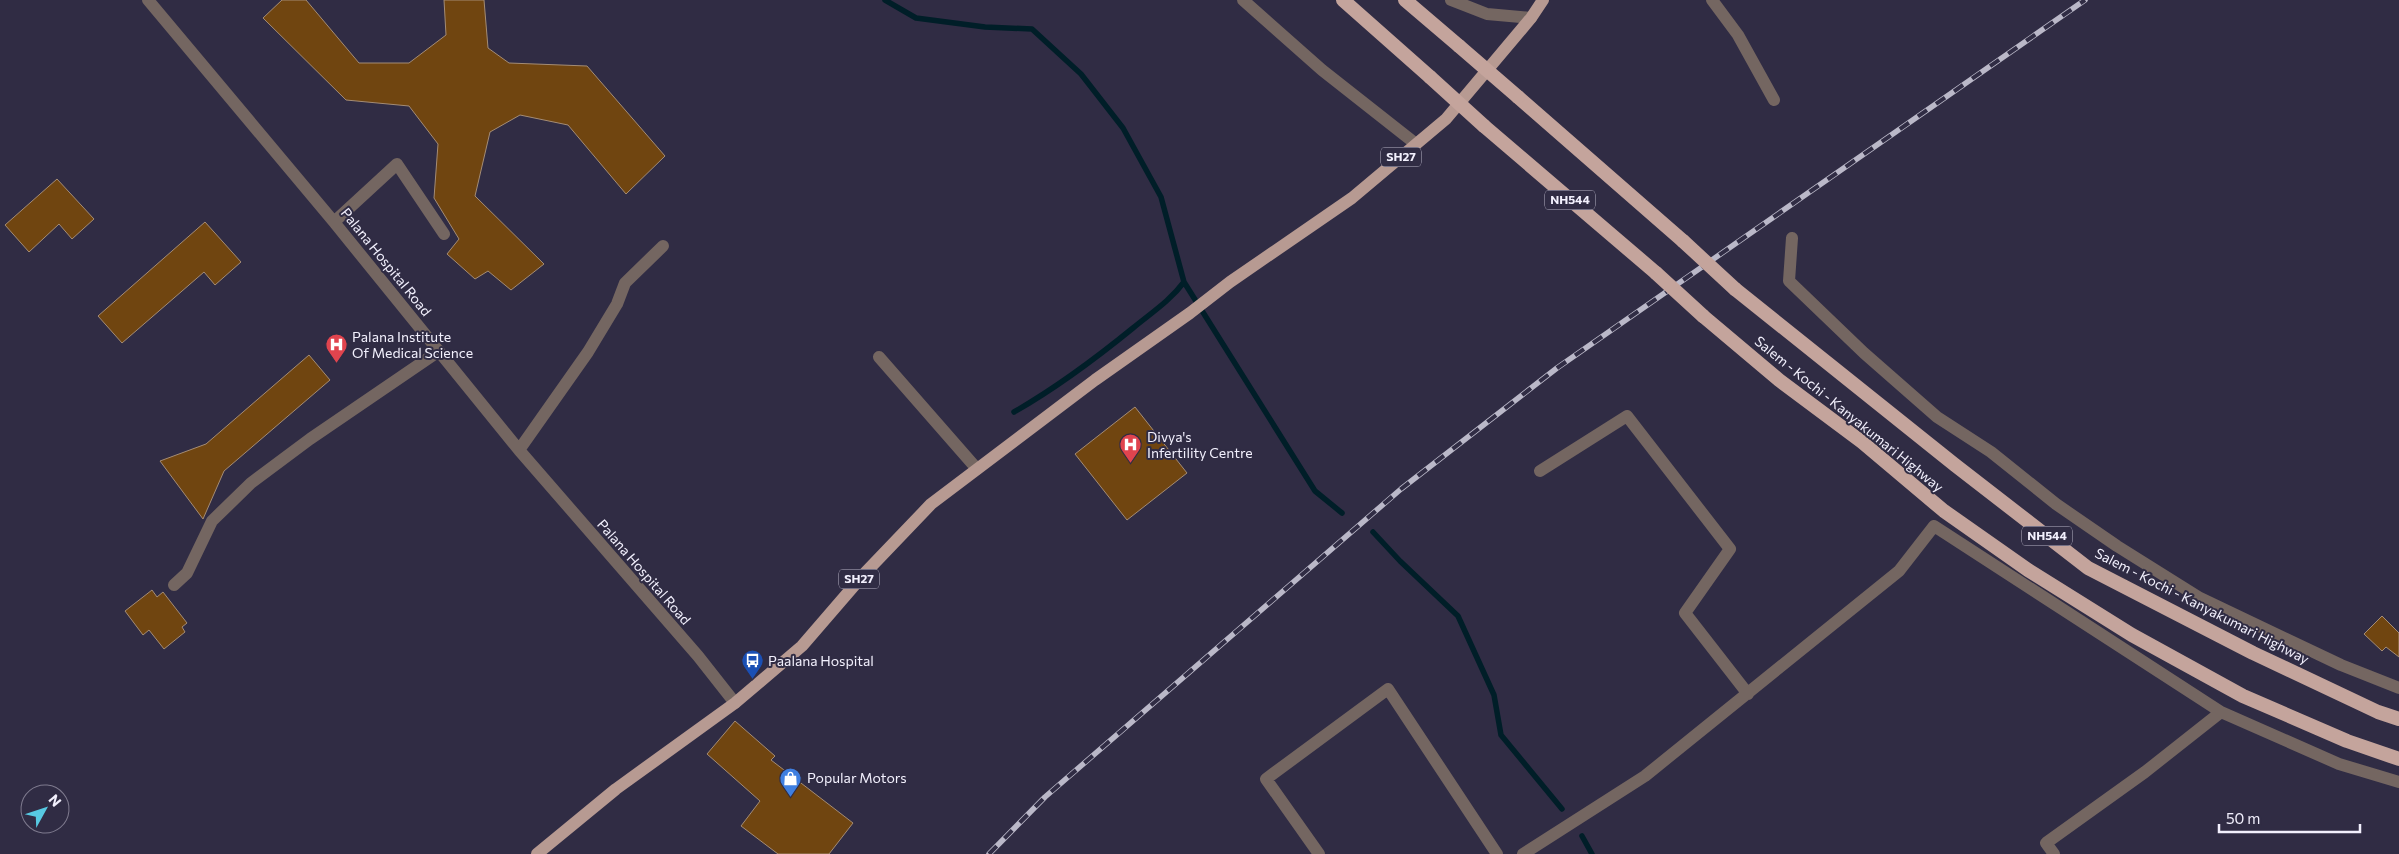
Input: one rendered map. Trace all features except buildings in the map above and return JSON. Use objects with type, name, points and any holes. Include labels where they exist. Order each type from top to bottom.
[{"type":"highway","name":"Salem - Kochi - Kanyakumari Highway","points":[[1343,0],[1484,126],[1656,273],[1703,316],[1779,380],[1862,442],[1944,511],[2036,575],[2132,635],[2243,696],[2347,741],[2399,759]]},
{"type":"highway","name":"Salem - Kochi - Kanyakumari Highway","points":[[1406,0],[1683,241],[1735,290],[2088,568],[2252,653],[2378,712],[2399,719]]},
{"type":"main road","name":"SH27","points":[[537,854],[616,789],[735,703],[802,646],[865,573],[931,504],[1087,386],[1190,313],[1230,282],[1352,198],[1446,119],[1531,18],[1543,0]]},
{"type":"street","name":"Palana Hospital Road","points":[[148,0],[334,222],[519,450],[675,629],[735,703]]},
{"type":"street","points":[[1243,0],[1322,70],[1416,144]]},
{"type":"street","points":[[1451,0],[1487,14],[1531,18]]},
{"type":"street","points":[[1712,0],[1738,35],[1774,100]]},
{"type":"street","points":[[334,222],[397,164],[444,234]]},
{"type":"street","points":[[1792,238],[1789,281],[1864,353],[1936,417],[1992,452],[2056,504],[2200,598],[2341,666],[2399,688]]},
{"type":"street","points":[[519,450],[588,352],[617,304],[625,283],[663,246]]},
{"type":"street","points":[[174,585],[187,573],[212,521],[251,483],[310,439],[439,351]]},
{"type":"street","points":[[880,357],[977,469]]},
{"type":"street","points":[[1540,471],[1627,416],[1730,549],[1685,613],[1748,694]]},
{"type":"street","points":[[1523,854],[1645,776],[1748,694],[1899,571],[1934,526],[2221,712],[2339,764],[2399,782]]},
{"type":"street","points":[[1319,854],[1266,779],[1388,689],[1498,854]]},
{"type":"street","points":[[2054,854],[2046,843],[2145,772],[2221,712]]},
{"type":"waterway","points":[[885,0],[916,18],[985,27],[1032,29],[1081,74],[1123,128],[1161,197],[1184,282],[1315,491],[1342,513]]},
{"type":"waterway","points":[[1014,412],[1060,383],[1104,351],[1166,301],[1184,282]]},
{"type":"waterway","points":[[1373,532],[1400,561],[1458,616],[1494,695],[1501,735],[1562,809]]},
{"type":"waterway","points":[[1582,836],[1592,854]]},
{"type":"railway","points":[[989,854],[1045,797],[1401,489],[1557,368],[2085,0]]},
{"type":"place","name":"Palana Institute Of Medical Science","points":[[336,364]]},
{"type":"place","name":"Divya's Infertility Centre","points":[[1131,464]]},
{"type":"place","name":"Paalana Hospital","points":[[752,680]]},
{"type":"place","name":"Popular Motors","points":[[791,797]]}]
